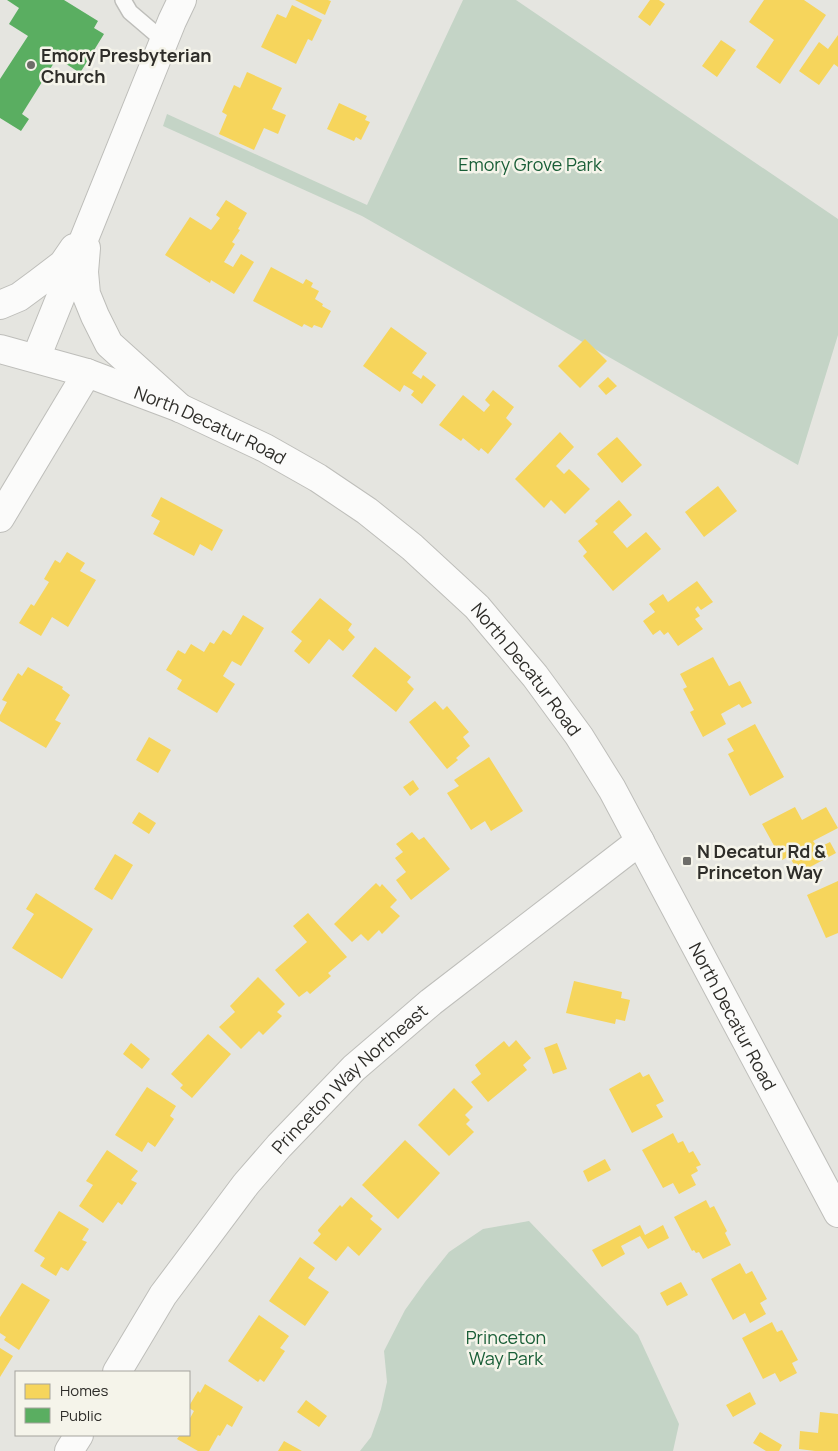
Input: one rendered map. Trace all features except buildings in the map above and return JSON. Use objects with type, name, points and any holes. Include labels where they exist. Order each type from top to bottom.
[{"type":"street","points":[[36,358],[182,0]]},
{"type":"street","points":[[0,305],[19,297],[63,264],[87,229]]},
{"type":"street","points":[[87,229],[84,272],[86,294],[109,344],[180,408]]},
{"type":"street","name":"North Decatur Road","points":[[0,349],[87,373],[180,408],[265,448],[318,478],[359,506],[412,547],[477,607],[535,676],[579,736],[612,789],[838,1213]]},
{"type":"street","points":[[0,518],[87,373]]},
{"type":"street","name":"Princeton Way Northeast","points":[[118,1371],[164,1296],[246,1184],[279,1146],[354,1068],[431,1002],[640,841]]},
{"type":"street","points":[[69,1451],[78,1436]]},
{"type":"lane","points":[[123,0],[130,12],[164,41]]},
{"type":"green space","name":"Emory Grove Park","points":[[463,0],[516,0],[838,219],[838,335],[798,465],[362,216],[163,126],[167,114],[367,205]]},
{"type":"green space","name":"Princeton Way Park","points":[[529,1221],[638,1335],[679,1424],[673,1451],[360,1451],[371,1437],[381,1409],[387,1382],[384,1351],[405,1310],[425,1282],[449,1252],[483,1229]]},
{"type":"place","name":"Emory Presbyterian Church","points":[[31,65]]},
{"type":"place","name":"N Decatur Rd & Princeton Way","points":[[687,861]]}]
